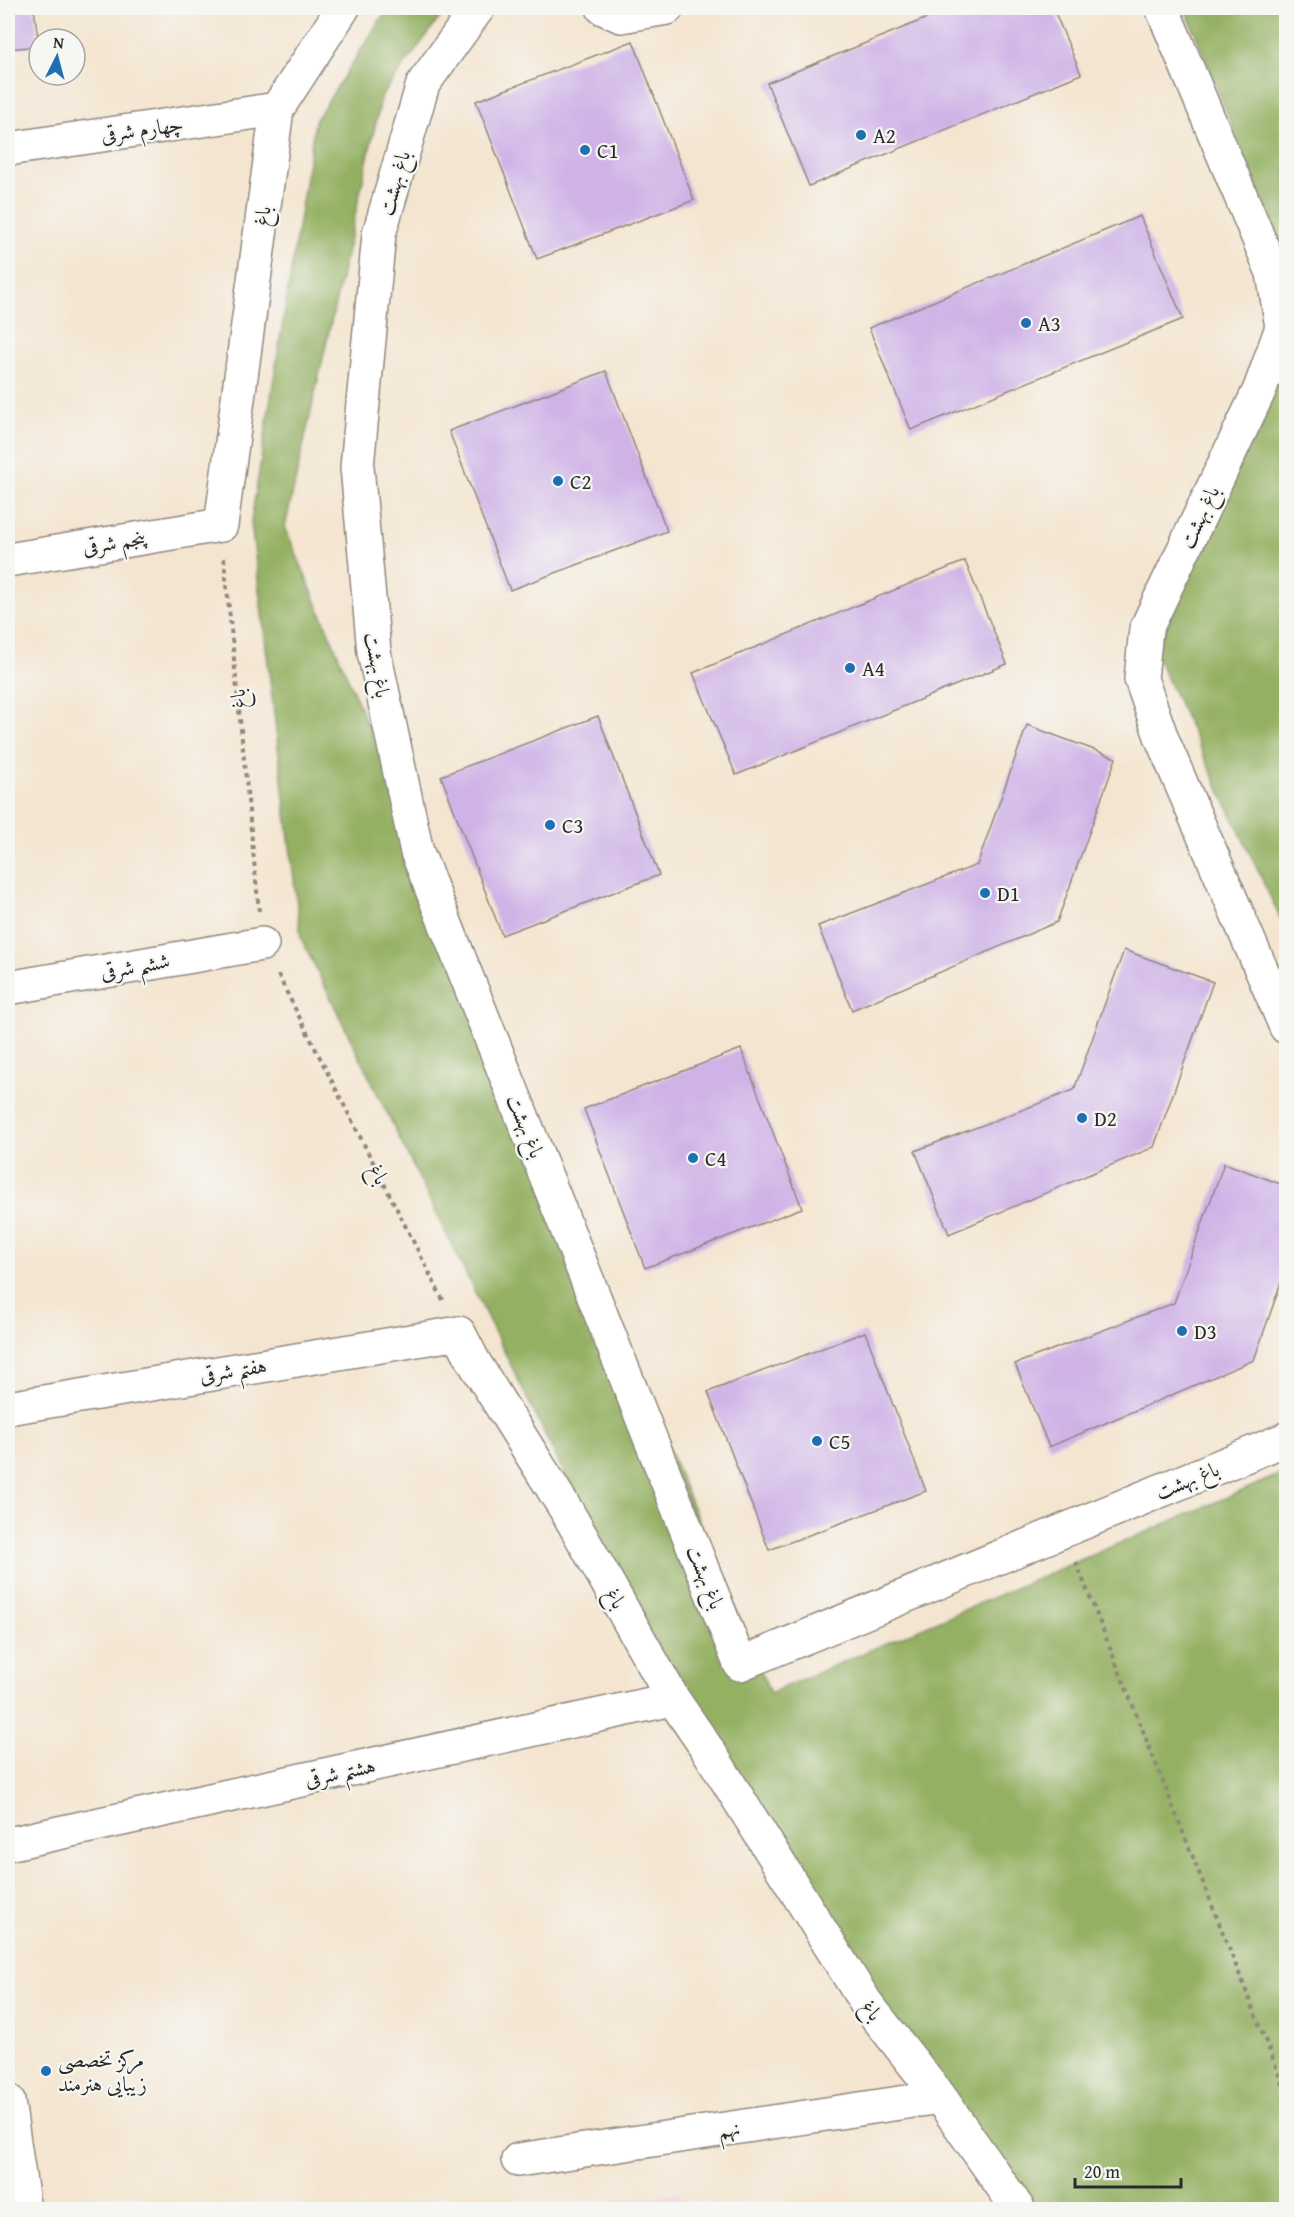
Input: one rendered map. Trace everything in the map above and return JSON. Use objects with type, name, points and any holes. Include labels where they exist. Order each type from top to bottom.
[{"type":"street","name":"باغ","points":[[220,525],[277,109],[344,8]]},
{"type":"street","name":"باغ بهشت","points":[[478,8],[423,84],[379,234],[357,467],[374,652],[417,852],[740,1664],[1287,1439]]},
{"type":"street","points":[[603,8],[621,16],[667,8]]},
{"type":"street","name":"باغ بهشت","points":[[1162,8],[1273,273],[1282,327],[1260,389],[1146,629],[1141,679],[1162,739],[1287,1027]]},
{"type":"street","name":"چهارم شرقی","points":[[8,149],[277,109]]},
{"type":"street","name":"پنجم شرقی","points":[[8,560],[220,525]]},
{"type":"street","name":"ششم شرقی","points":[[8,988],[262,944]]},
{"type":"street","name":"باغ","points":[[459,1333],[474,1362],[568,1512],[674,1700],[708,1750],[866,2003],[940,2097],[1019,2210]]},
{"type":"street","name":"هفتم شرقی","points":[[8,1408],[459,1333]]},
{"type":"street","name":"هشتم شرقی","points":[[8,1844],[674,1700]]},
{"type":"street","name":"نهم","points":[[518,2160],[940,2097]]},
{"type":"street","points":[[8,2101],[24,2210]]},
{"type":"path","name":"باغ","points":[[220,525],[262,944],[459,1333]]},
{"type":"path","points":[[1063,1531],[1287,2092]]},
{"type":"shaded area","points":[[680,2193],[682,2209],[542,2209]]},
{"type":"green space","points":[[388,8],[447,8],[382,95],[285,527],[770,1693],[1286,1472],[1286,2209],[1030,2209],[894,2022],[661,1661],[586,1518],[301,938],[251,522],[315,121]]},
{"type":"green space","points":[[1185,8],[1286,8],[1286,261]]},
{"type":"green space","points":[[1286,351],[1286,930],[1155,653]]},
{"type":"building","points":[[8,8],[34,8],[36,27],[27,27],[27,47],[8,49]]},
{"type":"building","name":"A2","points":[[952,8],[1053,8],[1081,74],[809,186],[767,83]]},
{"type":"building","name":"C1","points":[[633,41],[694,200],[537,259],[476,101]]},
{"type":"building","name":"A3","points":[[1140,216],[1183,319],[911,430],[869,328]]},
{"type":"building","name":"C2","points":[[606,371],[667,531],[510,590],[449,431]]},
{"type":"building","name":"A4","points":[[965,561],[1007,664],[736,775],[693,673]]},
{"type":"building","name":"C3","points":[[598,716],[659,875],[502,935],[441,776]]},
{"type":"building","name":"D1","points":[[1027,725],[1116,758],[1057,922],[852,1010],[818,926],[977,865]]},
{"type":"building","name":"D2","points":[[1124,950],[1213,982],[1154,1147],[949,1234],[915,1151],[1074,1090]]},
{"type":"building","name":"C4","points":[[741,1049],[802,1208],[645,1268],[584,1109]]},
{"type":"building","name":"D3","points":[[1224,1163],[1286,1186],[1286,1268],[1254,1360],[1049,1447],[1015,1364],[1174,1303]]},
{"type":"building","name":"C5","points":[[865,1332],[926,1491],[769,1550],[708,1392]]},
{"type":"place","name":"A2","points":[[861,135]]},
{"type":"place","name":"C1","points":[[585,150]]},
{"type":"place","name":"A3","points":[[1026,323]]},
{"type":"place","name":"C2","points":[[558,481]]},
{"type":"place","name":"A4","points":[[850,668]]},
{"type":"place","name":"C3","points":[[550,825]]},
{"type":"place","name":"D1","points":[[985,893]]},
{"type":"place","name":"D2","points":[[1082,1118]]},
{"type":"place","name":"C4","points":[[693,1158]]},
{"type":"place","name":"D3","points":[[1182,1331]]},
{"type":"place","name":"C5","points":[[817,1441]]},
{"type":"place","name":"مرکز تخصصی زیبایی هنرمند","points":[[46,2071]]}]
